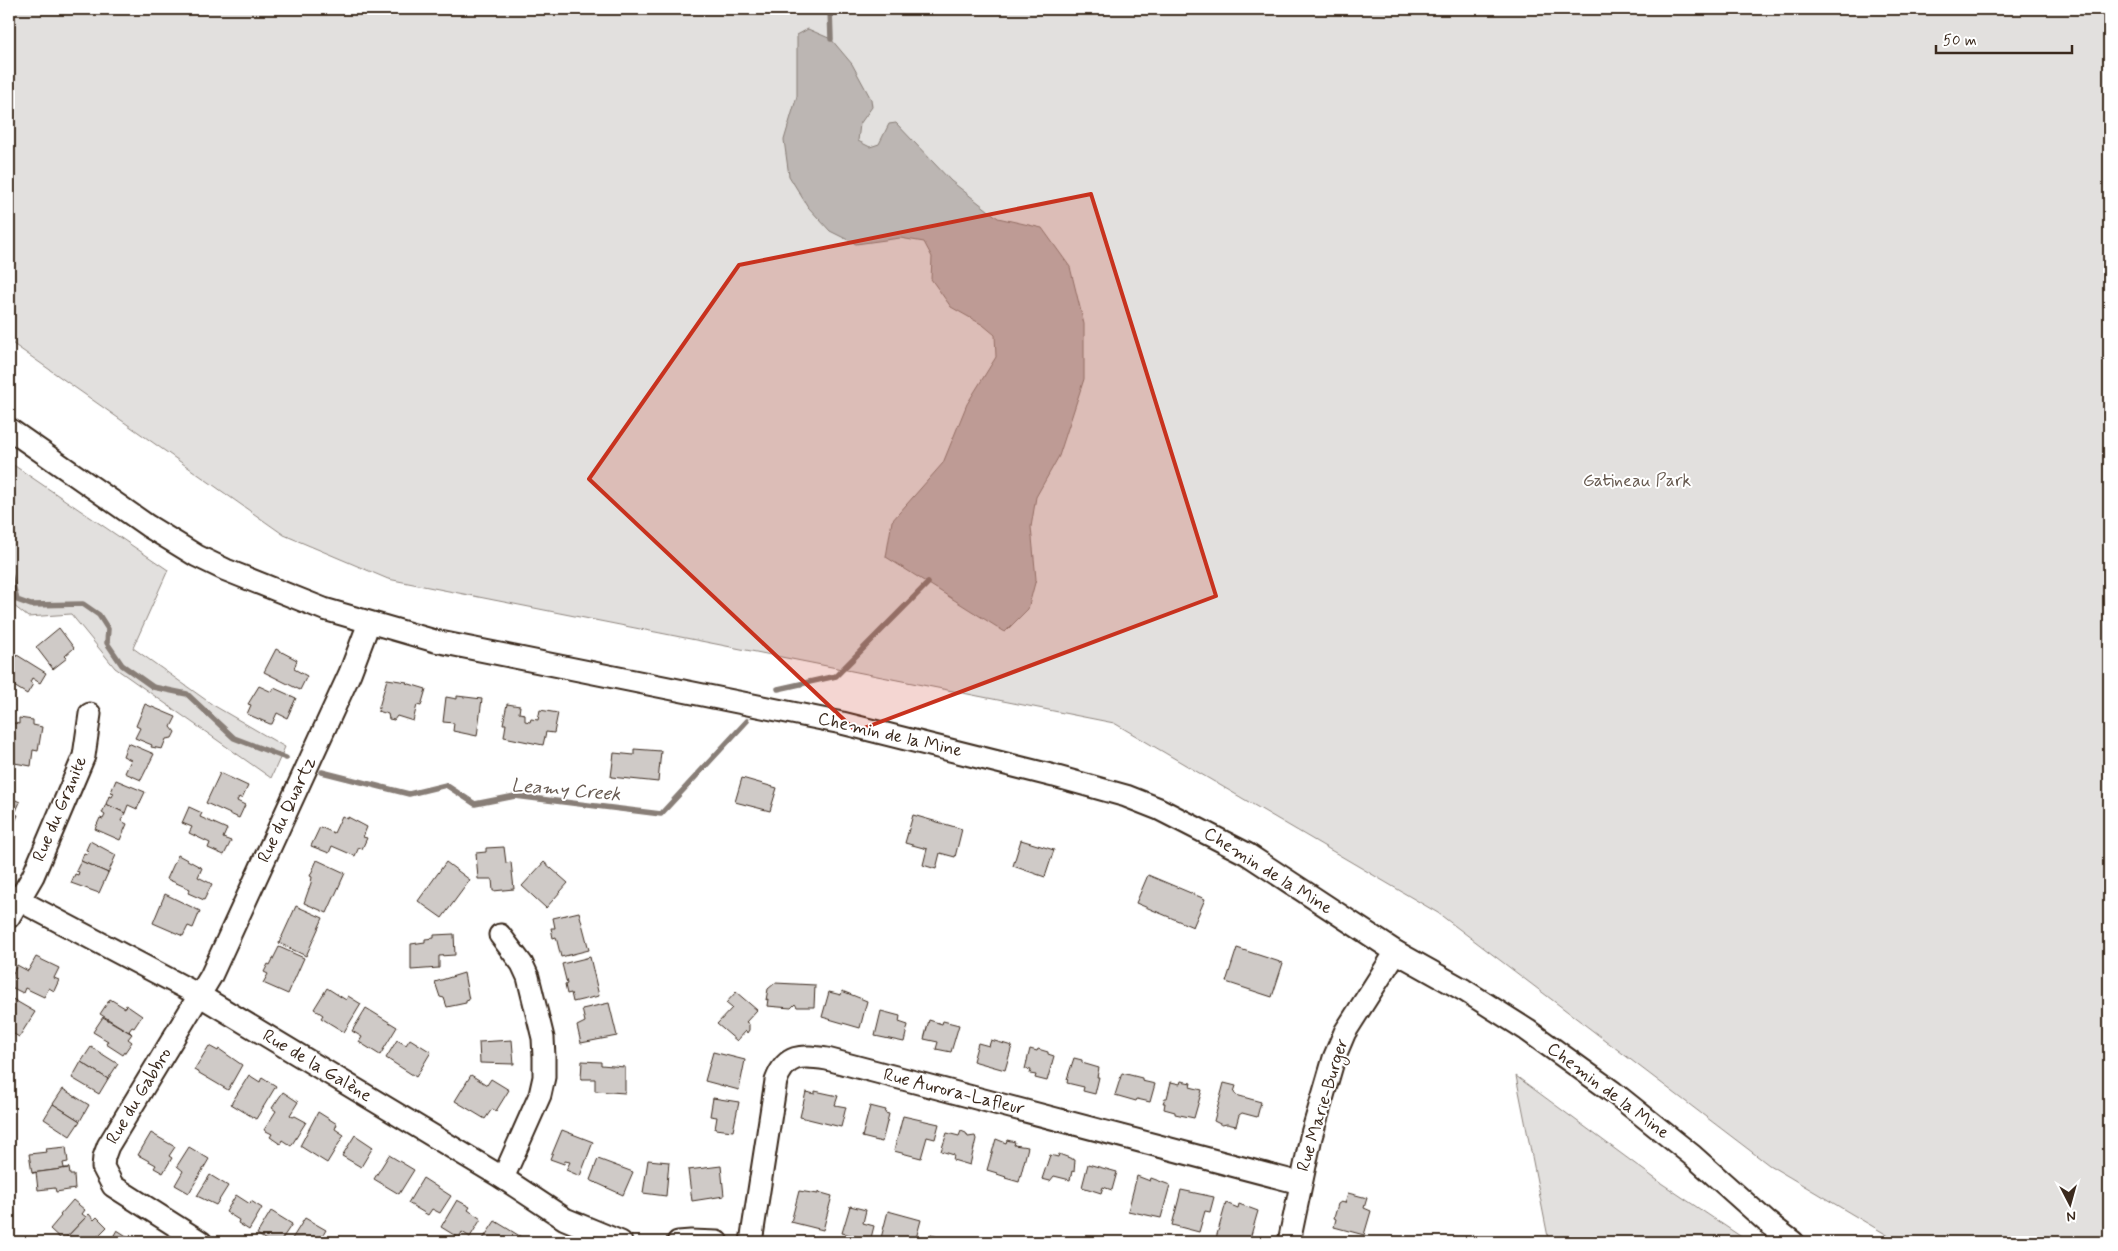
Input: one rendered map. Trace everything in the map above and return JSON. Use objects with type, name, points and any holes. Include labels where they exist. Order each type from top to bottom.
[{"type":"street","name":"Chemin de la Mine","points":[[9,429],[148,526],[197,556],[226,570],[324,609],[435,641],[842,722],[1126,796],[1159,809],[1247,854],[1396,952],[1495,1009],[1567,1057],[1693,1156],[1767,1222],[1794,1242]]},
{"type":"street","name":"Rue du Quartz","points":[[199,995],[211,976],[350,674],[369,623]]},
{"type":"street","name":"Rue du Granite","points":[[12,904],[33,876],[84,756],[90,714]]},
{"type":"street","name":"Rue de la Galène","points":[[12,904],[199,995],[503,1178],[565,1219],[621,1242]]},
{"type":"street","points":[[500,935],[522,964],[528,977],[543,1038],[544,1057],[544,1077],[540,1095],[503,1178]]},
{"type":"street","name":"Rue Marie-Burger","points":[[1289,1242],[1311,1137],[1334,1058],[1345,1032],[1396,952]]},
{"type":"street","name":"Rue du Gabbro","points":[[199,995],[108,1146],[103,1167],[107,1178],[121,1193],[201,1242]]},
{"type":"street","name":"Rue Aurora-Lafleur","points":[[751,1242],[776,1081],[781,1069],[788,1061],[800,1057],[827,1059],[1300,1183]]},
{"type":"street","points":[[678,1242],[717,1242]]},
{"type":"highlighted area","points":[[1091,194],[1216,596],[856,731],[589,479],[739,265]]},
{"type":"green space","name":"Gatineau Park","points":[[9,9],[2109,9],[2109,1242],[1899,1242],[1769,1165],[1438,913],[1114,723],[388,579],[284,535],[9,341]]},
{"type":"green space","points":[[9,462],[168,570],[133,648],[213,705],[285,747],[271,778],[115,668],[71,614],[28,617],[9,602]]},
{"type":"green space","points":[[1516,1076],[1661,1183],[1749,1242],[1549,1242]]},
{"type":"shaded area","points":[[808,29],[831,39],[852,64],[871,99],[872,107],[860,124],[858,141],[870,147],[879,144],[889,124],[896,123],[951,181],[998,218],[1042,228],[1070,267],[1084,324],[1084,379],[1059,456],[1036,497],[1031,527],[1036,579],[1028,609],[1005,632],[886,557],[892,521],[943,463],[967,404],[996,357],[995,335],[983,325],[951,307],[931,279],[932,257],[924,242],[900,238],[856,244],[830,231],[808,207],[789,176],[784,140],[797,96],[797,35]]},
{"type":"building","points":[[59,628],[74,648],[65,656],[67,658],[53,669],[36,647]]},
{"type":"building","points":[[276,649],[297,660],[294,669],[307,676],[300,690],[264,672]]},
{"type":"building","points":[[17,655],[46,673],[40,683],[32,678],[30,682],[33,684],[27,694],[9,683],[15,668],[11,665]]},
{"type":"building","points":[[387,679],[407,682],[426,689],[421,706],[417,705],[413,721],[397,716],[394,720],[389,719],[388,714],[378,711]]},
{"type":"building","points":[[259,686],[272,692],[274,688],[296,698],[287,718],[277,713],[272,724],[270,724],[247,714],[251,705],[248,704]]},
{"type":"building","points":[[457,696],[482,699],[477,736],[453,731],[454,723],[443,722],[446,697],[457,699]]},
{"type":"building","points":[[145,704],[176,717],[171,727],[175,732],[172,738],[166,739],[162,749],[151,747],[152,745],[135,738],[140,728],[136,726]]},
{"type":"building","points":[[507,704],[520,706],[519,713],[525,714],[525,721],[530,722],[531,719],[538,720],[540,710],[558,713],[554,733],[546,732],[543,745],[504,737],[506,724],[503,724]]},
{"type":"building","points":[[19,718],[33,720],[33,725],[42,727],[38,751],[33,750],[31,766],[9,762],[10,722],[19,724]]},
{"type":"building","points":[[128,743],[154,754],[141,780],[125,773],[131,760],[123,756]]},
{"type":"building","points":[[634,749],[661,751],[658,782],[611,777],[614,753],[634,755]]},
{"type":"building","points":[[220,773],[248,786],[242,799],[239,797],[237,801],[245,805],[239,818],[206,803]]},
{"type":"building","points":[[742,778],[777,788],[770,811],[735,802]]},
{"type":"building","points":[[116,780],[145,792],[137,809],[128,805],[125,813],[106,804],[109,796],[112,797],[114,793],[111,792]]},
{"type":"building","points":[[9,797],[20,802],[16,811],[13,810],[11,813],[18,815],[14,824],[9,822]]},
{"type":"building","points":[[106,804],[125,813],[121,821],[127,824],[120,840],[95,829],[100,818],[103,819],[105,815],[102,813]]},
{"type":"building","points":[[189,807],[202,813],[200,817],[227,829],[223,838],[231,841],[224,855],[208,848],[210,843],[189,833],[192,827],[182,823]]},
{"type":"building","points":[[913,815],[962,829],[955,857],[940,853],[936,869],[923,865],[927,849],[905,843]]},
{"type":"building","points":[[342,816],[348,819],[348,817],[367,827],[363,837],[367,838],[362,849],[359,847],[355,856],[332,846],[329,853],[311,846],[320,827],[334,833]]},
{"type":"building","points":[[9,822],[14,824],[10,833],[9,832]]},
{"type":"building","points":[[1021,840],[1054,850],[1045,877],[1013,866]]},
{"type":"building","points":[[90,841],[116,855],[108,873],[81,861],[84,853],[87,854],[89,851],[86,850]]},
{"type":"building","points":[[504,847],[506,863],[511,862],[514,889],[493,891],[492,879],[478,879],[476,853],[486,852],[486,848]]},
{"type":"building","points":[[178,855],[202,868],[198,877],[212,884],[204,900],[188,893],[190,889],[167,879]]},
{"type":"building","points":[[317,860],[345,873],[327,913],[304,903],[311,883],[312,877],[310,876]]},
{"type":"building","points":[[81,861],[108,873],[99,893],[71,883],[75,874],[78,875],[79,872],[76,871]]},
{"type":"building","points":[[446,862],[470,880],[442,918],[418,901]]},
{"type":"building","points":[[544,862],[568,883],[546,908],[522,886]]},
{"type":"building","points":[[1148,875],[1205,899],[1193,927],[1136,903]]},
{"type":"building","points":[[165,894],[200,911],[193,928],[188,926],[183,936],[153,923]]},
{"type":"building","points":[[296,906],[323,918],[306,956],[279,943]]},
{"type":"building","points":[[579,912],[589,950],[561,957],[556,937],[553,938],[551,928],[555,928],[553,918]]},
{"type":"building","points":[[454,934],[455,955],[439,956],[439,968],[411,970],[411,944],[425,942],[425,939],[434,938],[434,935]]},
{"type":"building","points":[[279,947],[304,958],[288,994],[263,983],[268,974],[264,972],[268,964],[270,965]]},
{"type":"building","points":[[1237,948],[1283,963],[1272,997],[1226,982]]},
{"type":"building","points":[[36,957],[59,968],[54,978],[59,980],[54,991],[49,988],[44,997],[25,988],[23,993],[9,986],[9,981],[17,965],[28,971]]},
{"type":"building","points":[[590,957],[599,996],[573,1002],[571,993],[567,994],[565,985],[567,984],[562,964]]},
{"type":"building","points":[[464,973],[469,1000],[466,1003],[447,1007],[444,998],[440,997],[435,982]]},
{"type":"building","points":[[775,983],[815,985],[814,1007],[797,1007],[795,1004],[791,1008],[767,1006],[768,989]]},
{"type":"building","points":[[327,988],[346,1000],[348,996],[361,1004],[344,1032],[321,1018],[323,1015],[314,1009]]},
{"type":"building","points":[[842,991],[867,1001],[860,1028],[822,1017],[829,992],[841,995]]},
{"type":"building","points":[[736,992],[757,1010],[746,1022],[749,1024],[749,1030],[737,1041],[717,1024],[732,1008],[726,1003]]},
{"type":"building","points":[[9,997],[35,1012],[19,1037],[9,1031]]},
{"type":"building","points":[[110,999],[125,1008],[126,1005],[142,1016],[134,1028],[132,1027],[129,1031],[132,1034],[100,1014]]},
{"type":"building","points":[[609,1003],[617,1036],[581,1043],[577,1026],[585,1022],[582,1009]]},
{"type":"building","points":[[366,1008],[397,1027],[380,1055],[359,1042],[362,1037],[352,1031]]},
{"type":"building","points":[[881,1011],[900,1016],[899,1022],[908,1025],[904,1042],[875,1036]]},
{"type":"building","points":[[103,1017],[132,1034],[128,1039],[132,1042],[123,1055],[106,1044],[108,1041],[93,1032]]},
{"type":"building","points":[[929,1020],[942,1024],[943,1021],[959,1025],[951,1052],[936,1049],[938,1042],[924,1039]]},
{"type":"building","points":[[410,1039],[431,1052],[416,1077],[386,1058],[397,1040],[406,1045]]},
{"type":"building","points":[[512,1040],[514,1064],[480,1063],[479,1042]]},
{"type":"building","points":[[991,1040],[1012,1046],[1005,1070],[973,1061],[978,1043],[989,1046]]},
{"type":"building","points":[[209,1046],[218,1051],[219,1049],[242,1065],[228,1090],[194,1070]]},
{"type":"building","points":[[91,1047],[118,1064],[108,1079],[81,1062]]},
{"type":"building","points":[[1030,1049],[1037,1051],[1038,1049],[1054,1056],[1047,1081],[1035,1078],[1036,1075],[1030,1074],[1031,1070],[1025,1069]]},
{"type":"building","points":[[713,1052],[745,1060],[739,1090],[705,1081]]},
{"type":"building","points":[[1074,1058],[1082,1060],[1082,1063],[1099,1068],[1095,1094],[1083,1091],[1084,1087],[1067,1083]]},
{"type":"building","points":[[582,1061],[601,1062],[601,1065],[625,1067],[625,1093],[595,1091],[595,1079],[581,1079]]},
{"type":"building","points":[[81,1062],[108,1079],[99,1094],[72,1078]]},
{"type":"building","points":[[1122,1073],[1142,1078],[1142,1081],[1155,1084],[1150,1102],[1137,1099],[1136,1101],[1115,1095]]},
{"type":"building","points":[[249,1075],[260,1082],[262,1077],[276,1086],[256,1119],[231,1104]]},
{"type":"building","points":[[471,1075],[487,1085],[491,1079],[509,1090],[496,1111],[492,1109],[485,1119],[455,1101]]},
{"type":"building","points":[[1181,1081],[1191,1083],[1190,1087],[1202,1090],[1194,1118],[1175,1114],[1175,1112],[1164,1109],[1165,1103],[1163,1103],[1165,1098],[1167,1098],[1171,1082],[1180,1084]]},
{"type":"building","points":[[1224,1083],[1236,1086],[1234,1092],[1236,1095],[1261,1102],[1257,1117],[1242,1113],[1239,1115],[1236,1126],[1222,1125],[1214,1121]]},
{"type":"building","points":[[63,1089],[89,1105],[80,1121],[53,1104]]},
{"type":"building","points":[[815,1091],[838,1096],[835,1105],[846,1107],[841,1127],[800,1117],[806,1092],[815,1094]]},
{"type":"building","points":[[283,1092],[298,1102],[290,1115],[306,1122],[291,1146],[282,1140],[280,1144],[270,1137],[272,1134],[264,1130],[276,1111],[272,1108]]},
{"type":"building","points":[[713,1098],[739,1102],[733,1131],[715,1129],[717,1117],[710,1116]]},
{"type":"building","points":[[53,1104],[80,1121],[70,1136],[44,1119]]},
{"type":"building","points":[[870,1106],[886,1110],[885,1113],[889,1114],[882,1142],[862,1137]]},
{"type":"building","points":[[318,1112],[337,1124],[335,1129],[344,1135],[327,1163],[300,1146]]},
{"type":"building","points":[[903,1116],[939,1124],[935,1139],[927,1137],[921,1158],[894,1151]]},
{"type":"building","points":[[562,1130],[593,1142],[580,1176],[566,1170],[570,1162],[565,1161],[564,1164],[550,1159]]},
{"type":"building","points":[[961,1131],[966,1133],[968,1137],[975,1136],[976,1139],[970,1165],[953,1160],[954,1155],[941,1151],[947,1133],[959,1136]]},
{"type":"building","points":[[151,1133],[175,1147],[169,1156],[172,1158],[163,1173],[154,1168],[156,1165],[138,1155]]},
{"type":"building","points":[[355,1135],[373,1147],[361,1167],[342,1156]]},
{"type":"building","points":[[996,1139],[1006,1143],[1007,1140],[1015,1142],[1014,1145],[1028,1147],[1019,1182],[987,1170]]},
{"type":"building","points":[[66,1147],[68,1162],[63,1163],[64,1168],[69,1168],[32,1173],[29,1154],[47,1152],[46,1149]]},
{"type":"building","points":[[189,1147],[209,1159],[189,1193],[175,1185],[183,1171],[177,1166]]},
{"type":"building","points":[[1059,1154],[1075,1160],[1074,1172],[1072,1171],[1070,1180],[1054,1176],[1050,1181],[1042,1179],[1050,1155],[1058,1157]]},
{"type":"building","points":[[389,1155],[414,1170],[399,1194],[374,1179]]},
{"type":"building","points":[[598,1159],[633,1172],[623,1195],[590,1180]]},
{"type":"building","points":[[648,1160],[669,1162],[666,1196],[643,1193]]},
{"type":"building","points":[[1088,1164],[1117,1172],[1112,1190],[1103,1187],[1101,1193],[1082,1187]]},
{"type":"building","points":[[721,1166],[724,1196],[692,1201],[688,1170]]},
{"type":"building","points":[[69,1168],[70,1175],[74,1175],[75,1189],[56,1192],[55,1188],[38,1190],[36,1172]]},
{"type":"building","points":[[210,1175],[228,1186],[216,1205],[197,1196]]},
{"type":"building","points":[[1137,1176],[1150,1181],[1151,1178],[1170,1185],[1161,1218],[1128,1211]]},
{"type":"building","points":[[423,1178],[451,1196],[440,1213],[432,1209],[428,1215],[408,1203]]},
{"type":"building","points":[[1181,1190],[1214,1197],[1210,1212],[1205,1211],[1199,1232],[1172,1225]]},
{"type":"building","points":[[799,1191],[818,1194],[818,1192],[832,1196],[823,1230],[791,1222]]},
{"type":"building","points":[[1348,1193],[1367,1198],[1364,1208],[1371,1211],[1364,1235],[1334,1227],[1336,1219],[1334,1218],[1338,1204],[1341,1202],[1345,1203]]},
{"type":"building","points":[[236,1195],[250,1204],[251,1201],[262,1208],[249,1230],[238,1223],[239,1220],[226,1212]]},
{"type":"building","points":[[73,1200],[85,1210],[82,1214],[86,1217],[63,1241],[50,1229]]},
{"type":"building","points":[[457,1200],[470,1207],[468,1210],[481,1219],[470,1237],[462,1232],[459,1238],[441,1227]]},
{"type":"building","points":[[1226,1203],[1238,1208],[1239,1204],[1258,1211],[1249,1242],[1216,1238]]},
{"type":"building","points":[[850,1206],[866,1210],[863,1223],[874,1226],[870,1242],[858,1240],[859,1237],[842,1233]]},
{"type":"building","points":[[271,1211],[292,1224],[280,1242],[269,1242],[257,1234]]},
{"type":"building","points":[[888,1211],[921,1220],[915,1242],[880,1242]]},
{"type":"building","points":[[89,1214],[94,1220],[97,1217],[107,1227],[93,1241],[91,1239],[87,1242],[71,1242],[66,1238],[63,1241]]},
{"type":"building","points":[[305,1218],[326,1230],[319,1242],[290,1242]]},
{"type":"building","points":[[495,1221],[523,1238],[520,1242],[481,1242]]},
{"type":"building","points":[[117,1230],[133,1240],[132,1242],[110,1242]]},
{"type":"building","points":[[931,1235],[957,1242],[929,1242]]},
{"type":"building","points":[[1333,1238],[1349,1242],[1333,1242]]},
{"type":"waterway","name":"Leamy Creek","points":[[830,9],[831,39]]},
{"type":"waterway","name":"Leamy Creek","points":[[9,570],[17,600],[31,605],[83,604],[99,615],[108,629],[107,643],[122,665],[153,687],[187,694],[234,738],[286,758]]},
{"type":"waterway","name":"Leamy Creek","points":[[778,689],[836,676],[928,583]]},
{"type":"waterway","name":"Leamy Creek","points":[[322,772],[409,794],[446,785],[475,804],[515,796],[661,814],[747,721]]}]
